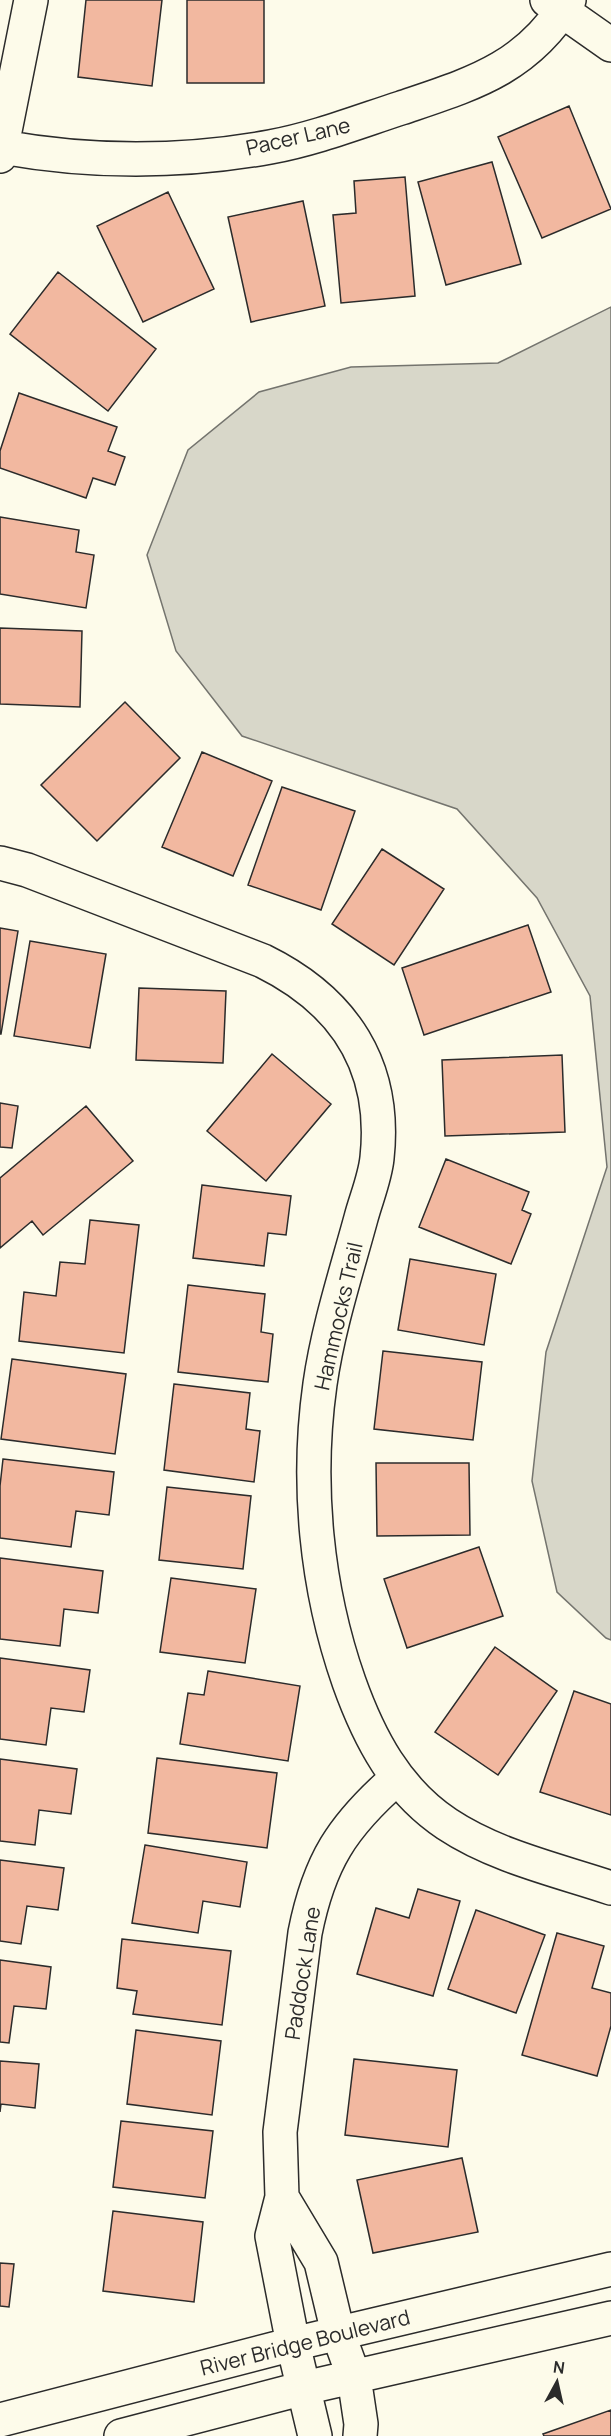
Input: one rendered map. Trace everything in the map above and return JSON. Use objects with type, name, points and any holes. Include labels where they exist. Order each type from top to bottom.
[{"type":"street","points":[[1,152],[31,0]]},
{"type":"street","points":[[559,4],[611,45]]},
{"type":"street","name":"Pacer Lane","points":[[1,152],[114,159],[181,159],[270,147],[329,132],[466,86],[495,73],[522,55],[559,4]]},
{"type":"street","name":"Hammocks Trail","points":[[0,863],[27,870],[263,961],[292,975],[316,993],[338,1016],[355,1041],[368,1070],[376,1099],[379,1130],[377,1161],[331,1328],[320,1385],[314,1471],[316,1529],[327,1605],[342,1661],[361,1715],[375,1745],[397,1778],[424,1807],[446,1824],[471,1838],[499,1850],[611,1888]]},
{"type":"street","name":"Paddock Lane","points":[[315,2436],[293,2344],[272,2236],[282,2197],[280,2132],[305,1933],[311,1902],[333,1849],[349,1825],[368,1803],[397,1778]]},
{"type":"street","name":"Paddock Lane","points":[[282,2197],[321,2262],[338,2333],[354,2377],[361,2424],[360,2436]]},
{"type":"street","name":"River Bridge Boulevard","points":[[0,2420],[293,2344],[611,2269]]},
{"type":"street","points":[[121,2436],[304,2388],[611,2318]]},
{"type":"shaded area","points":[[611,307],[611,1640],[606,1638],[557,1592],[532,1481],[546,1352],[607,1167],[590,996],[537,898],[457,809],[242,736],[176,651],[147,555],[188,450],[259,392],[351,367],[498,363]]},
{"type":"building","points":[[86,0],[162,0],[152,86],[78,77]]},
{"type":"building","points":[[187,0],[264,0],[264,83],[187,83]]},
{"type":"building","points":[[569,106],[611,209],[542,238],[498,137]]},
{"type":"building","points":[[492,162],[521,264],[446,285],[418,182]]},
{"type":"building","points":[[405,177],[415,296],[341,303],[333,215],[356,213],[354,181]]},
{"type":"building","points":[[168,192],[214,289],[143,322],[97,226]]},
{"type":"building","points":[[303,201],[325,306],[251,322],[228,217]]},
{"type":"building","points":[[58,272],[156,349],[108,411],[10,334]]},
{"type":"building","points":[[19,393],[117,427],[108,451],[125,457],[115,485],[93,478],[86,498],[0,468],[0,451]]},
{"type":"building","points":[[0,517],[79,530],[76,552],[94,555],[86,608],[0,594]]},
{"type":"building","points":[[0,628],[82,631],[80,707],[0,704]]},
{"type":"building","points":[[125,702],[180,758],[97,841],[41,785]]},
{"type":"building","points":[[202,752],[272,781],[233,876],[162,847]]},
{"type":"building","points":[[282,787],[355,811],[321,910],[248,885]]},
{"type":"building","points":[[382,849],[444,889],[394,965],[332,924]]},
{"type":"building","points":[[528,925],[551,992],[424,1035],[402,968]]},
{"type":"building","points":[[0,928],[18,931],[1,1034],[0,1034]]},
{"type":"building","points":[[30,941],[106,954],[90,1048],[14,1036]]},
{"type":"building","points":[[139,988],[226,991],[223,1063],[136,1060]]},
{"type":"building","points":[[272,1054],[331,1104],[266,1181],[207,1131]]},
{"type":"building","points":[[562,1055],[565,1132],[445,1136],[442,1060]]},
{"type":"building","points":[[0,1103],[18,1106],[12,1148],[0,1147]]},
{"type":"building","points":[[86,1106],[133,1161],[43,1235],[32,1221],[0,1248],[0,1178]]},
{"type":"building","points":[[446,1159],[529,1192],[522,1210],[531,1214],[511,1264],[419,1227]]},
{"type":"building","points":[[202,1185],[291,1196],[286,1235],[268,1233],[264,1266],[193,1258]]},
{"type":"building","points":[[90,1220],[139,1225],[124,1353],[19,1341],[24,1292],[56,1296],[60,1262],[85,1264]]},
{"type":"building","points":[[410,1259],[496,1274],[484,1345],[398,1330]]},
{"type":"building","points":[[188,1285],[265,1294],[261,1332],[273,1334],[268,1382],[178,1372]]},
{"type":"building","points":[[383,1351],[482,1362],[473,1440],[374,1429]]},
{"type":"building","points":[[12,1359],[126,1374],[115,1454],[1,1439]]},
{"type":"building","points":[[174,1384],[250,1393],[246,1429],[260,1431],[254,1482],[164,1470]]},
{"type":"building","points":[[3,1459],[114,1472],[109,1515],[76,1511],[71,1547],[0,1538],[0,1486]]},
{"type":"building","points":[[376,1463],[469,1463],[470,1535],[377,1536]]},
{"type":"building","points":[[167,1487],[251,1496],[243,1569],[159,1560]]},
{"type":"building","points":[[479,1547],[503,1616],[407,1648],[384,1579]]},
{"type":"building","points":[[0,1558],[103,1571],[98,1613],[64,1609],[60,1646],[0,1639]]},
{"type":"building","points":[[171,1578],[256,1589],[245,1663],[160,1652]]},
{"type":"building","points":[[495,1647],[557,1691],[498,1775],[435,1732]]},
{"type":"building","points":[[0,1658],[90,1670],[84,1712],[51,1708],[46,1745],[0,1739]]},
{"type":"building","points":[[208,1671],[300,1686],[288,1761],[180,1744],[188,1693],[204,1695]]},
{"type":"building","points":[[574,1691],[611,1704],[611,1815],[540,1792]]},
{"type":"building","points":[[157,1758],[277,1773],[267,1848],[148,1833]]},
{"type":"building","points":[[0,1759],[77,1769],[71,1814],[39,1810],[35,1845],[0,1841]]},
{"type":"building","points":[[145,1845],[247,1862],[240,1907],[203,1901],[198,1933],[132,1923]]},
{"type":"building","points":[[0,1860],[64,1868],[58,1910],[27,1906],[21,1944],[0,1941]]},
{"type":"building","points":[[418,1889],[460,1901],[433,1996],[357,1974],[376,1908],[409,1918]]},
{"type":"building","points":[[476,1910],[545,1935],[516,2013],[448,1989]]},
{"type":"building","points":[[557,1933],[604,1946],[592,1988],[611,1993],[611,2026],[597,2076],[522,2055]]},
{"type":"building","points":[[122,1939],[231,1951],[222,2025],[133,2014],[137,1991],[117,1988]]},
{"type":"building","points":[[0,1960],[51,1967],[46,2009],[14,2006],[9,2043],[0,2042]]},
{"type":"building","points":[[136,2030],[221,2041],[212,2115],[127,2104]]},
{"type":"building","points":[[354,2059],[457,2070],[448,2147],[345,2135]]},
{"type":"building","points":[[0,2061],[39,2064],[35,2108],[1,2104],[0,2112]]},
{"type":"building","points":[[121,2121],[213,2131],[205,2198],[113,2187]]},
{"type":"building","points":[[462,2158],[478,2232],[373,2253],[357,2180]]},
{"type":"building","points":[[113,2211],[203,2222],[194,2302],[103,2291]]},
{"type":"building","points":[[0,2263],[14,2264],[9,2307],[0,2306]]},
{"type":"building","points":[[611,2410],[611,2436],[544,2436],[543,2434]]}]
